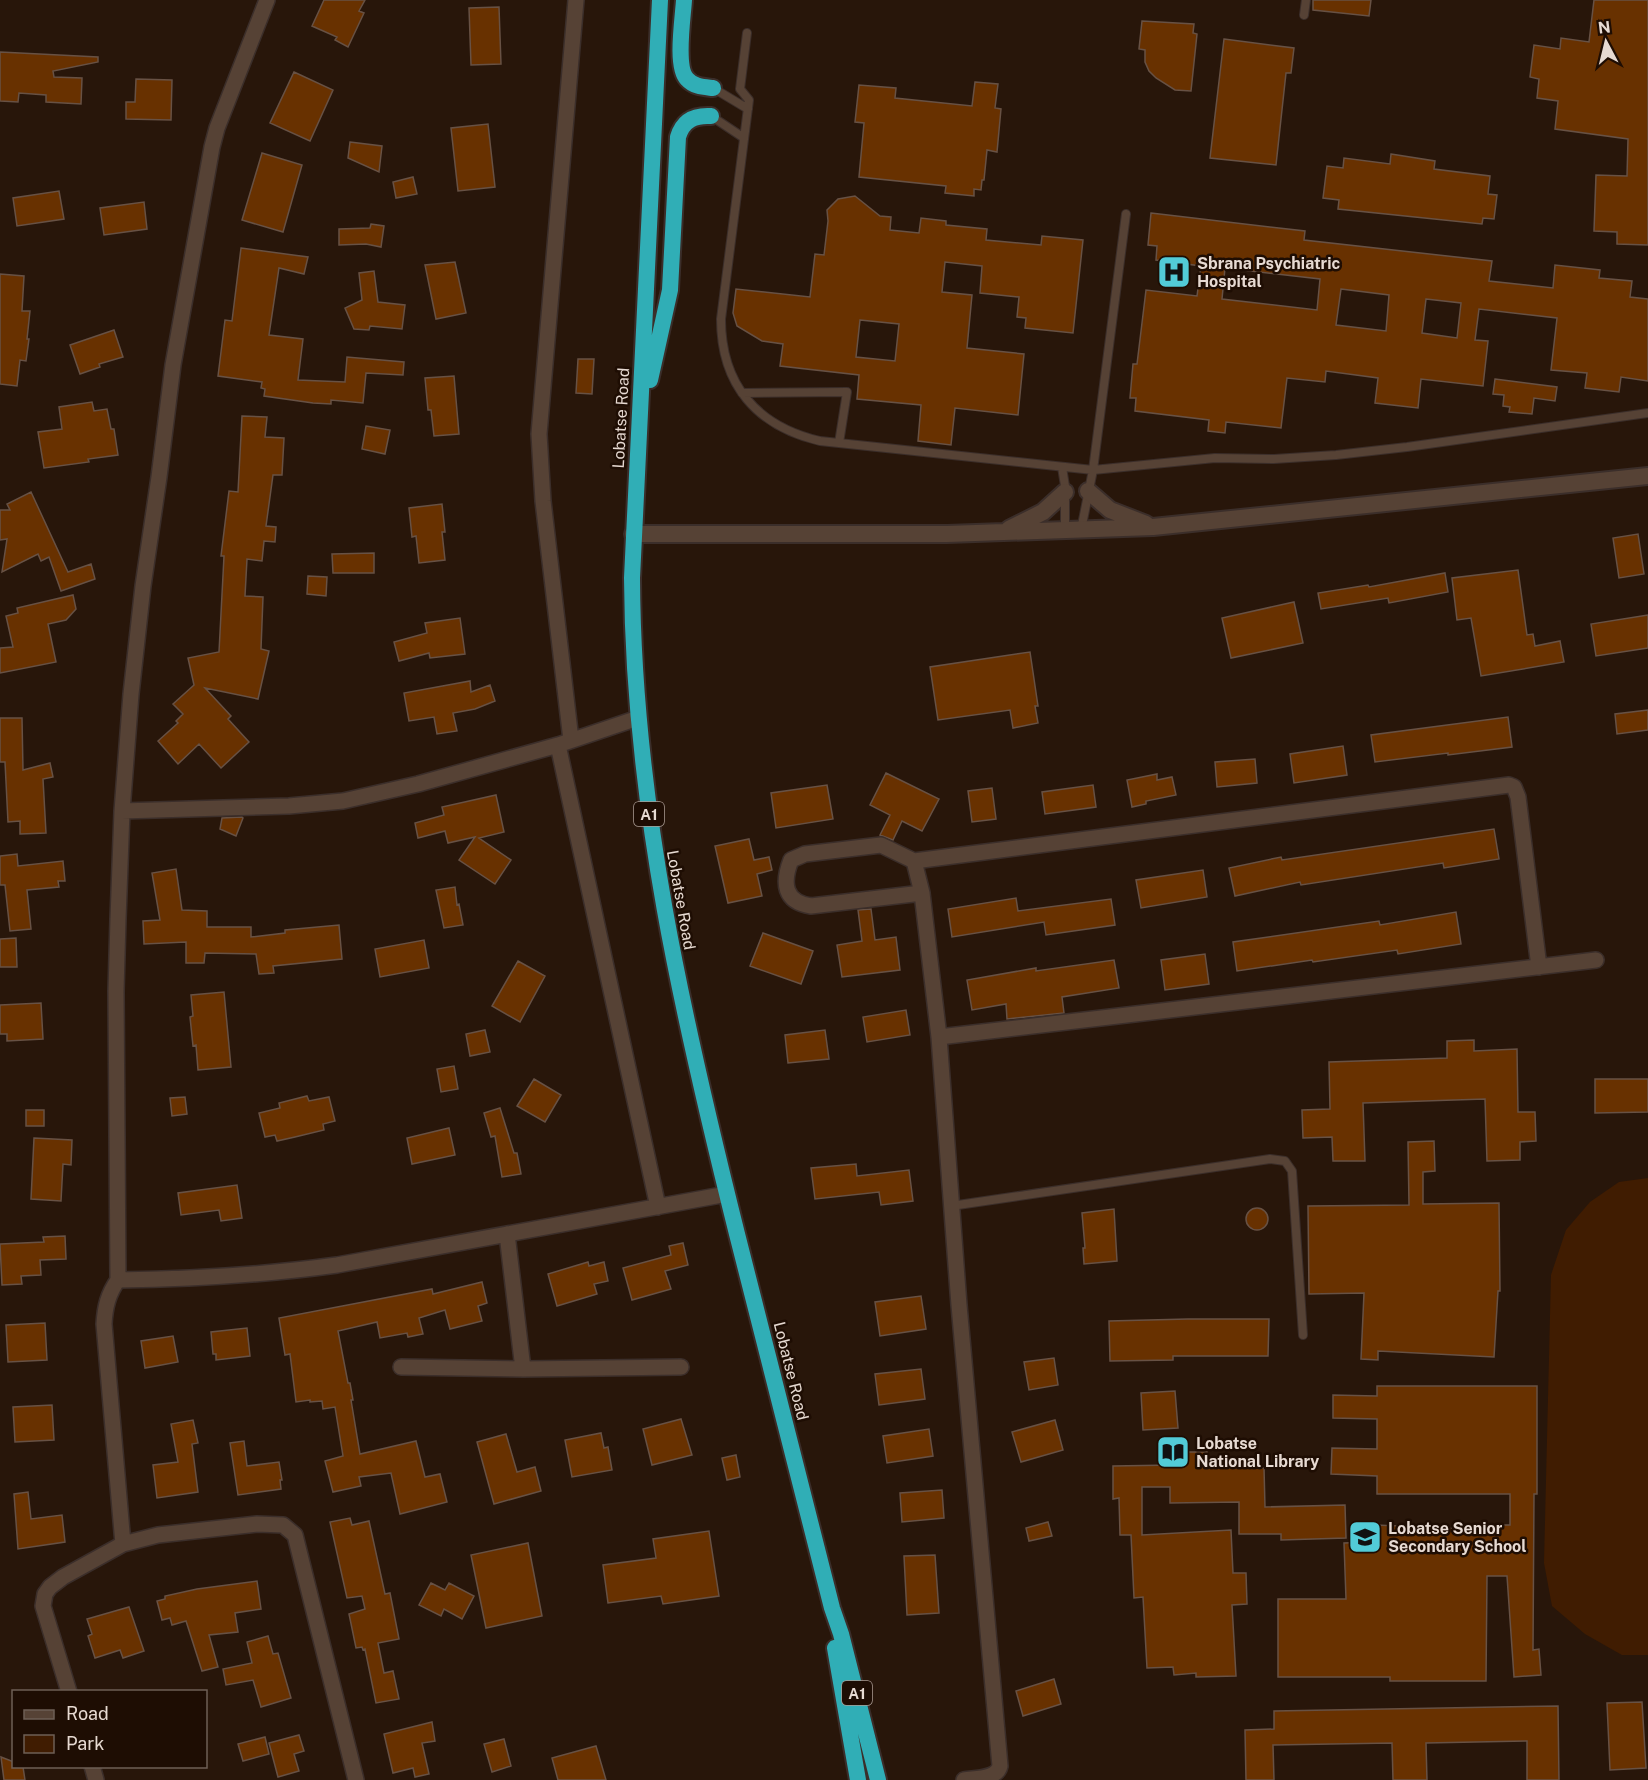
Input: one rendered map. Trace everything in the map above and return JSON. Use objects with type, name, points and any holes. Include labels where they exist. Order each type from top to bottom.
[{"type":"highway","name":"Lobatse Road","points":[[660,0],[633,534],[632,626],[638,718],[653,846],[670,945],[695,1065],[832,1608],[841,1634],[878,1780]]},
{"type":"highway","points":[[684,0],[682,73],[696,86],[713,88]]},
{"type":"highway","points":[[639,428],[670,290],[678,136],[683,125],[694,117],[711,117]]},
{"type":"highway","name":"Lobatse Road","points":[[832,1608],[837,1664],[858,1780]]},
{"type":"street","points":[[123,1544],[104,1324],[105,1308],[110,1291],[118,1280],[116,991],[122,810],[131,694],[173,365],[207,171],[217,128],[267,0]]},
{"type":"street","points":[[576,0],[539,434],[543,501],[564,742],[658,1207]]},
{"type":"street","points":[[633,534],[886,535],[1073,531],[1153,526],[1648,476]]},
{"type":"street","points":[[1088,491],[1110,510],[1153,526]]},
{"type":"street","points":[[1000,533],[1043,513],[1065,492]]},
{"type":"street","points":[[122,810],[289,806],[343,801],[418,784],[638,718]]},
{"type":"street","points":[[922,893],[811,906],[792,900],[787,888],[786,872],[791,860],[798,855],[881,845],[914,861],[1509,785],[1514,787],[1518,796],[1539,967]]},
{"type":"street","points":[[914,861],[922,893],[939,1037],[951,1206],[1000,1766],[999,1771],[994,1774],[964,1780]]},
{"type":"street","points":[[939,1037],[1596,960]]},
{"type":"street","points":[[118,1280],[200,1279],[283,1272],[388,1256],[727,1194]]},
{"type":"street","points":[[507,1234],[523,1369]]},
{"type":"street","points":[[401,1367],[523,1369],[681,1367]]},
{"type":"street","points":[[68,1690],[44,1606],[45,1594],[63,1577],[123,1544],[158,1535],[257,1524],[283,1525],[295,1535],[356,1780]]},
{"type":"lane","points":[[1304,15],[1306,0]]},
{"type":"lane","points":[[747,33],[740,89],[749,100],[721,319],[721,336],[729,370],[742,393],[759,412],[787,431],[820,441],[1093,470],[1215,458],[1274,459],[1336,455],[1648,413]]},
{"type":"lane","points":[[713,88],[748,109]]},
{"type":"lane","points":[[711,117],[744,138]]},
{"type":"lane","points":[[1073,531],[1093,470],[1126,214]]},
{"type":"lane","points":[[742,393],[847,392],[838,443]]},
{"type":"lane","points":[[1062,467],[1073,531]]},
{"type":"lane","points":[[951,1206],[1270,1159],[1284,1161],[1292,1171],[1303,1335]]},
{"type":"green space","points":[[1648,1178],[1648,1655],[1622,1655],[1585,1634],[1552,1606],[1544,1563],[1551,1275],[1566,1230],[1590,1202],[1619,1182]]},
{"type":"building","points":[[324,0],[365,0],[359,11],[364,13],[348,47],[335,40],[337,37],[312,26]]},
{"type":"building","points":[[1313,0],[1371,0],[1369,16],[1313,10]]},
{"type":"building","points":[[1594,0],[1648,0],[1648,245],[1617,244],[1617,232],[1594,231],[1596,175],[1627,176],[1628,139],[1555,129],[1558,101],[1537,98],[1539,79],[1530,77],[1534,45],[1560,49],[1561,38],[1589,42]]},
{"type":"building","points":[[499,7],[501,64],[471,65],[469,8]]},
{"type":"building","points":[[1142,21],[1194,24],[1193,33],[1197,34],[1191,91],[1175,90],[1149,71],[1145,62],[1145,50],[1139,49]]},
{"type":"building","points":[[1224,39],[1294,48],[1291,73],[1286,73],[1276,165],[1210,158]]},
{"type":"building","points":[[0,52],[98,57],[98,62],[53,71],[54,77],[82,78],[81,104],[46,102],[46,95],[19,93],[18,102],[0,101]]},
{"type":"building","points":[[294,72],[333,90],[310,141],[270,123]]},
{"type":"building","points":[[136,79],[172,80],[171,120],[126,119],[126,102],[135,102]]},
{"type":"building","points":[[975,82],[998,84],[995,108],[1001,109],[997,152],[987,150],[984,180],[982,180],[981,190],[974,189],[974,196],[945,193],[946,186],[859,177],[864,123],[855,122],[859,85],[896,88],[895,98],[972,106]]},
{"type":"building","points":[[488,124],[495,187],[458,191],[451,128]]},
{"type":"building","points":[[350,142],[382,146],[379,172],[348,158]]},
{"type":"building","points":[[262,153],[302,165],[283,232],[242,220]]},
{"type":"building","points":[[1391,154],[1435,161],[1434,169],[1490,176],[1488,194],[1497,195],[1494,219],[1483,218],[1482,224],[1338,209],[1339,200],[1323,198],[1327,166],[1343,168],[1344,158],[1390,164]]},
{"type":"building","points":[[413,177],[417,194],[396,198],[393,182]]},
{"type":"building","points":[[59,191],[64,219],[17,226],[13,198]]},
{"type":"building","points":[[855,196],[880,216],[891,217],[890,230],[919,233],[921,218],[946,221],[946,225],[987,229],[986,240],[1041,245],[1042,236],[1083,240],[1073,333],[1025,328],[1026,318],[1017,317],[1019,297],[980,293],[982,266],[945,262],[942,292],[972,295],[967,348],[1024,354],[1018,415],[955,408],[951,445],[918,441],[921,405],[857,399],[859,375],[780,366],[783,344],[762,341],[737,326],[733,313],[736,289],[810,297],[815,254],[824,255],[827,210],[838,199]],"holes":[[[860,320],[899,324],[895,361],[856,357]]]},
{"type":"building","points":[[144,202],[147,229],[104,235],[100,208]]},
{"type":"building","points":[[1151,213],[1305,231],[1304,240],[1492,261],[1489,281],[1553,288],[1555,265],[1600,270],[1599,278],[1632,281],[1630,297],[1648,299],[1648,381],[1621,377],[1619,392],[1585,388],[1587,373],[1551,370],[1557,318],[1479,309],[1475,340],[1488,341],[1483,386],[1421,379],[1418,408],[1375,403],[1378,378],[1326,371],[1325,382],[1287,378],[1281,428],[1226,422],[1225,433],[1208,431],[1209,420],[1135,411],[1136,398],[1130,398],[1133,364],[1137,364],[1146,290],[1197,296],[1201,266],[1156,260],[1157,246],[1148,245]],"holes":[[[1225,268],[1320,279],[1317,310],[1222,299]],[[1341,289],[1389,295],[1386,331],[1336,325]],[[1426,299],[1461,303],[1457,338],[1422,333]]]},
{"type":"building","points":[[371,224],[384,226],[381,247],[366,244],[339,245],[339,229],[370,228]]},
{"type":"building","points":[[241,248],[308,257],[304,274],[279,268],[269,335],[303,339],[298,380],[345,382],[347,357],[404,362],[403,375],[366,373],[363,403],[331,400],[331,404],[264,396],[265,389],[261,388],[262,382],[218,376],[225,320],[232,321]]},
{"type":"building","points":[[455,262],[466,313],[436,319],[425,265]]},
{"type":"building","points":[[374,271],[378,302],[405,305],[402,329],[370,326],[369,330],[354,329],[345,308],[362,300],[359,273]]},
{"type":"building","points":[[0,274],[24,276],[22,311],[30,311],[26,361],[20,360],[17,386],[0,384]]},
{"type":"building","points":[[114,330],[123,357],[99,364],[100,367],[80,374],[70,345]]},
{"type":"building","points":[[578,359],[594,359],[592,394],[576,393]]},
{"type":"building","points":[[454,376],[459,434],[434,436],[431,410],[428,410],[425,378]]},
{"type":"building","points":[[1495,379],[1557,387],[1555,401],[1534,398],[1532,414],[1509,412],[1510,407],[1503,406],[1504,395],[1493,394]]},
{"type":"building","points":[[92,402],[94,411],[107,409],[111,429],[114,429],[118,455],[88,459],[89,462],[44,468],[38,432],[62,429],[59,407]]},
{"type":"building","points":[[242,416],[267,417],[265,437],[284,438],[282,475],[273,475],[266,526],[276,527],[275,542],[264,541],[262,561],[247,559],[245,596],[263,597],[261,649],[269,651],[258,699],[205,688],[231,716],[228,719],[249,742],[221,768],[199,744],[178,764],[158,741],[178,723],[176,721],[183,714],[173,704],[194,685],[188,658],[219,652],[224,556],[221,556],[229,491],[238,492]]},
{"type":"building","points":[[366,426],[390,430],[385,454],[362,449]]},
{"type":"building","points":[[31,492],[68,572],[91,564],[95,579],[61,591],[49,557],[41,561],[38,554],[2,572],[7,539],[0,540],[0,510],[10,510],[7,504]]},
{"type":"building","points":[[442,504],[445,560],[419,563],[416,536],[412,537],[409,508]]},
{"type":"building","points":[[1638,534],[1644,574],[1619,578],[1613,538]]},
{"type":"building","points":[[374,553],[374,573],[333,573],[332,554]]},
{"type":"building","points":[[1518,570],[1527,635],[1533,634],[1535,646],[1560,641],[1564,662],[1481,676],[1471,618],[1457,620],[1452,578]]},
{"type":"building","points":[[1445,573],[1448,592],[1389,603],[1388,598],[1321,609],[1318,593],[1368,585],[1369,587]]},
{"type":"building","points":[[308,576],[327,577],[326,596],[307,594]]},
{"type":"building","points":[[73,595],[76,609],[66,620],[48,624],[56,662],[0,673],[0,648],[13,647],[6,616],[18,613],[17,608]]},
{"type":"building","points":[[1294,602],[1303,643],[1231,658],[1222,618]]},
{"type":"building","points":[[1648,615],[1648,648],[1596,656],[1591,624]]},
{"type":"building","points":[[460,618],[465,654],[430,658],[429,653],[399,661],[394,642],[427,633],[425,623]]},
{"type":"building","points":[[1030,652],[1038,706],[1035,706],[1038,723],[1013,728],[1010,710],[938,720],[930,667]]},
{"type":"building","points":[[470,681],[471,692],[490,685],[495,701],[475,709],[453,713],[457,731],[437,734],[434,717],[409,721],[404,693]]},
{"type":"building","points":[[1648,710],[1648,730],[1617,734],[1615,714]]},
{"type":"building","points":[[1508,717],[1512,747],[1375,762],[1371,735]]},
{"type":"building","points":[[0,718],[22,718],[23,770],[50,763],[53,777],[43,779],[46,833],[20,834],[20,821],[8,822],[5,762],[0,762]]},
{"type":"building","points":[[1343,746],[1347,775],[1294,783],[1290,754]]},
{"type":"building","points":[[1255,759],[1257,783],[1217,787],[1215,762]]},
{"type":"building","points":[[886,773],[939,799],[922,831],[902,821],[893,840],[880,835],[890,815],[870,805]]},
{"type":"building","points":[[1157,774],[1157,780],[1172,777],[1176,795],[1146,801],[1146,804],[1132,807],[1127,780]]},
{"type":"building","points":[[827,785],[833,819],[776,828],[771,793]]},
{"type":"building","points":[[1093,785],[1096,807],[1045,814],[1042,792]]},
{"type":"building","points":[[992,788],[996,819],[972,822],[968,791]]},
{"type":"building","points":[[496,795],[504,832],[479,838],[511,860],[495,884],[459,860],[475,837],[448,843],[445,831],[418,838],[415,823],[444,815],[442,807]]},
{"type":"building","points":[[242,817],[236,836],[220,829],[222,818]]},
{"type":"building","points":[[1494,829],[1499,859],[1444,868],[1443,863],[1301,885],[1300,882],[1235,896],[1229,868],[1281,857],[1282,860]]},
{"type":"building","points":[[749,839],[754,860],[769,857],[772,870],[757,874],[762,896],[728,903],[715,846]]},
{"type":"building","points":[[17,854],[18,866],[63,861],[65,881],[58,881],[59,887],[27,890],[31,929],[10,931],[5,885],[0,885],[0,856]]},
{"type":"building","points":[[176,869],[182,910],[207,911],[207,927],[251,927],[251,937],[285,933],[285,930],[339,925],[342,959],[273,966],[274,973],[259,974],[256,954],[205,953],[204,963],[186,963],[186,942],[144,944],[143,921],[160,920],[152,873]]},
{"type":"building","points":[[1203,870],[1207,897],[1141,908],[1136,880]]},
{"type":"building","points":[[455,887],[463,925],[444,928],[436,890]]},
{"type":"building","points":[[1016,898],[1018,911],[1111,899],[1115,925],[1046,935],[1044,922],[952,937],[948,909]]},
{"type":"building","points":[[871,909],[875,940],[896,937],[900,970],[842,977],[837,945],[862,941],[858,910]]},
{"type":"building","points":[[1456,912],[1461,944],[1398,954],[1397,950],[1237,971],[1233,942],[1379,921],[1380,925]]},
{"type":"building","points":[[763,933],[813,951],[801,984],[750,966]]},
{"type":"building","points":[[16,938],[17,967],[0,967],[0,939]]},
{"type":"building","points":[[424,940],[429,968],[380,977],[375,949]]},
{"type":"building","points":[[1205,954],[1209,984],[1165,990],[1161,960]]},
{"type":"building","points":[[1114,960],[1119,988],[1062,997],[1064,1013],[1007,1019],[1006,1004],[972,1010],[967,980],[1036,968],[1036,971]]},
{"type":"building","points":[[518,961],[545,976],[520,1022],[492,1006]]},
{"type":"building","points":[[224,992],[231,1067],[198,1070],[190,1017],[193,1016],[191,995]]},
{"type":"building","points":[[41,1003],[43,1039],[7,1041],[7,1034],[0,1034],[0,1005]]},
{"type":"building","points":[[906,1010],[910,1035],[867,1042],[863,1017]]},
{"type":"building","points":[[485,1030],[490,1052],[470,1056],[466,1034]]},
{"type":"building","points":[[825,1030],[829,1059],[788,1063],[785,1035]]},
{"type":"building","points":[[1474,1040],[1474,1051],[1517,1049],[1518,1112],[1535,1112],[1536,1141],[1520,1142],[1520,1160],[1487,1161],[1485,1099],[1363,1103],[1365,1161],[1333,1161],[1332,1137],[1303,1138],[1302,1110],[1330,1109],[1329,1062],[1447,1058],[1447,1041]]},
{"type":"building","points":[[454,1066],[458,1089],[441,1092],[437,1069]]},
{"type":"building","points":[[534,1079],[561,1095],[545,1122],[517,1106]]},
{"type":"building","points":[[1595,1079],[1648,1079],[1648,1112],[1595,1113]]},
{"type":"building","points":[[307,1096],[309,1101],[329,1097],[335,1121],[323,1124],[324,1130],[295,1137],[277,1141],[275,1135],[265,1137],[259,1113],[280,1108],[279,1103]]},
{"type":"building","points":[[185,1097],[187,1114],[172,1116],[170,1098]]},
{"type":"building","points":[[500,1108],[514,1153],[517,1153],[521,1174],[502,1177],[495,1136],[491,1137],[484,1113]]},
{"type":"building","points":[[26,1110],[44,1110],[44,1126],[26,1126]]},
{"type":"building","points":[[449,1128],[455,1155],[412,1164],[407,1138]]},
{"type":"building","points":[[34,1138],[72,1140],[71,1165],[63,1164],[61,1201],[31,1199]]},
{"type":"building","points":[[1434,1141],[1435,1171],[1423,1172],[1423,1204],[1499,1203],[1500,1291],[1498,1291],[1494,1357],[1378,1351],[1378,1360],[1361,1359],[1364,1293],[1309,1294],[1308,1206],[1409,1205],[1408,1142]]},
{"type":"building","points":[[856,1164],[857,1176],[909,1170],[913,1201],[881,1205],[879,1192],[815,1199],[811,1168]]},
{"type":"building","points":[[237,1185],[242,1218],[221,1221],[219,1210],[181,1215],[178,1193]]},
{"type":"building","points":[[1257,1208],[1265,1211],[1268,1219],[1265,1227],[1257,1230],[1249,1227],[1246,1219],[1249,1211]]},
{"type":"building","points":[[1114,1209],[1117,1261],[1084,1264],[1082,1213]]},
{"type":"building","points":[[65,1236],[66,1259],[40,1260],[41,1275],[21,1276],[22,1284],[2,1285],[0,1244],[44,1242],[43,1237]]},
{"type":"building","points":[[683,1243],[688,1265],[665,1271],[671,1289],[632,1300],[623,1268],[671,1255],[669,1246]]},
{"type":"building","points":[[588,1262],[589,1266],[604,1262],[608,1281],[594,1284],[597,1294],[557,1306],[548,1274]]},
{"type":"building","points":[[482,1282],[487,1303],[478,1306],[482,1321],[450,1329],[445,1310],[419,1318],[423,1334],[408,1337],[407,1333],[380,1338],[377,1322],[338,1331],[348,1383],[350,1383],[360,1454],[416,1441],[425,1477],[440,1474],[447,1502],[400,1514],[391,1473],[359,1477],[361,1486],[333,1492],[325,1461],[343,1456],[335,1407],[323,1409],[322,1401],[296,1402],[290,1354],[285,1355],[279,1318],[432,1289],[433,1294]]},
{"type":"building","points":[[921,1296],[926,1329],[880,1336],[875,1302]]},
{"type":"building","points":[[1269,1319],[1268,1356],[1173,1356],[1173,1360],[1110,1361],[1109,1321]]},
{"type":"building","points":[[45,1323],[47,1360],[8,1362],[6,1325]]},
{"type":"building","points":[[247,1328],[250,1356],[216,1360],[216,1354],[213,1354],[211,1332]]},
{"type":"building","points":[[173,1336],[178,1362],[145,1368],[141,1341]]},
{"type":"building","points":[[1054,1358],[1058,1385],[1029,1390],[1024,1362]]},
{"type":"building","points":[[921,1369],[925,1399],[879,1405],[875,1374]]},
{"type":"building","points":[[1377,1386],[1537,1386],[1533,1650],[1539,1649],[1541,1675],[1514,1677],[1507,1576],[1487,1576],[1486,1681],[1390,1681],[1390,1677],[1278,1677],[1278,1599],[1346,1599],[1344,1543],[1376,1542],[1376,1525],[1468,1529],[1468,1525],[1510,1525],[1510,1494],[1377,1494],[1377,1476],[1331,1474],[1332,1448],[1377,1449],[1377,1419],[1333,1418],[1333,1395],[1377,1396]]},
{"type":"building","points":[[1175,1391],[1178,1428],[1143,1430],[1141,1393]]},
{"type":"building","points":[[52,1405],[54,1440],[15,1442],[13,1407]]},
{"type":"building","points":[[681,1419],[692,1455],[652,1465],[643,1429]]},
{"type":"building","points":[[193,1420],[198,1443],[192,1444],[198,1492],[157,1498],[153,1465],[178,1462],[171,1424]]},
{"type":"building","points":[[1055,1420],[1063,1450],[1021,1462],[1012,1432]]},
{"type":"building","points":[[929,1429],[933,1456],[887,1463],[883,1436]]},
{"type":"building","points":[[601,1433],[604,1448],[608,1447],[612,1470],[572,1477],[565,1440]]},
{"type":"building","points":[[506,1434],[517,1472],[535,1467],[541,1491],[494,1504],[477,1442]]},
{"type":"building","points":[[244,1441],[247,1466],[279,1462],[281,1489],[238,1495],[230,1443]]},
{"type":"building","points":[[1173,1452],[1207,1452],[1207,1468],[1264,1468],[1265,1507],[1345,1505],[1346,1538],[1281,1540],[1281,1534],[1239,1534],[1239,1502],[1170,1503],[1170,1487],[1142,1487],[1142,1535],[1231,1530],[1233,1573],[1246,1573],[1247,1604],[1232,1605],[1236,1676],[1196,1677],[1196,1673],[1174,1675],[1173,1667],[1147,1668],[1143,1597],[1134,1598],[1131,1535],[1120,1535],[1119,1498],[1113,1499],[1113,1466],[1173,1465]]},
{"type":"building","points":[[736,1455],[740,1477],[727,1480],[722,1458]]},
{"type":"building","points":[[942,1490],[944,1518],[902,1522],[900,1493]]},
{"type":"building","points":[[28,1492],[31,1519],[62,1515],[65,1542],[18,1549],[14,1494]]},
{"type":"building","points":[[350,1518],[352,1525],[369,1521],[385,1594],[390,1593],[399,1639],[378,1643],[384,1673],[393,1671],[399,1699],[376,1703],[365,1649],[356,1648],[349,1614],[365,1609],[362,1596],[347,1598],[330,1522]]},
{"type":"building","points":[[1048,1522],[1052,1536],[1029,1541],[1026,1528]]},
{"type":"building","points":[[709,1531],[719,1596],[663,1604],[661,1596],[608,1603],[603,1565],[656,1558],[653,1539]]},
{"type":"building","points":[[528,1543],[542,1616],[486,1628],[471,1555]]},
{"type":"building","points":[[935,1555],[939,1613],[907,1615],[904,1556]]},
{"type":"building","points":[[257,1581],[261,1609],[235,1613],[238,1632],[209,1635],[218,1667],[202,1671],[186,1621],[172,1625],[170,1618],[162,1620],[157,1601],[165,1599],[165,1596],[197,1589]]},
{"type":"building","points":[[431,1583],[445,1590],[449,1583],[474,1596],[462,1619],[444,1609],[441,1616],[419,1605]]},
{"type":"building","points":[[129,1607],[144,1651],[123,1658],[120,1650],[95,1658],[88,1636],[92,1634],[87,1619]]},
{"type":"building","points":[[268,1636],[273,1654],[278,1653],[291,1698],[261,1707],[253,1680],[226,1685],[223,1669],[252,1663],[247,1642]]},
{"type":"building","points":[[1054,1679],[1061,1704],[1023,1716],[1016,1691]]},
{"type":"building","points":[[1642,1702],[1646,1768],[1610,1770],[1607,1703]]},
{"type":"building","points":[[1558,1706],[1559,1780],[1527,1780],[1527,1741],[1426,1743],[1427,1780],[1393,1780],[1392,1743],[1273,1745],[1274,1780],[1246,1780],[1245,1730],[1274,1729],[1274,1711]]},
{"type":"building","points":[[432,1722],[435,1741],[422,1743],[429,1774],[415,1777],[413,1768],[393,1773],[384,1734]]},
{"type":"building","points":[[299,1735],[304,1751],[294,1754],[299,1771],[278,1777],[269,1743]]},
{"type":"building","points":[[265,1737],[269,1754],[243,1761],[238,1744]]},
{"type":"building","points":[[504,1739],[511,1766],[492,1772],[484,1744]]},
{"type":"building","points":[[596,1746],[606,1780],[558,1780],[552,1758]]},
{"type":"building","points":[[1,1757],[12,1761],[12,1768],[23,1768],[25,1780],[4,1780]]},
{"type":"place","name":"Sbrana Psychiatric Hospital","points":[[1174,272]]},
{"type":"place","name":"Lobatse National Library","points":[[1173,1452]]},
{"type":"place","name":"Lobatse Senior Secondary School","points":[[1365,1537]]}]
